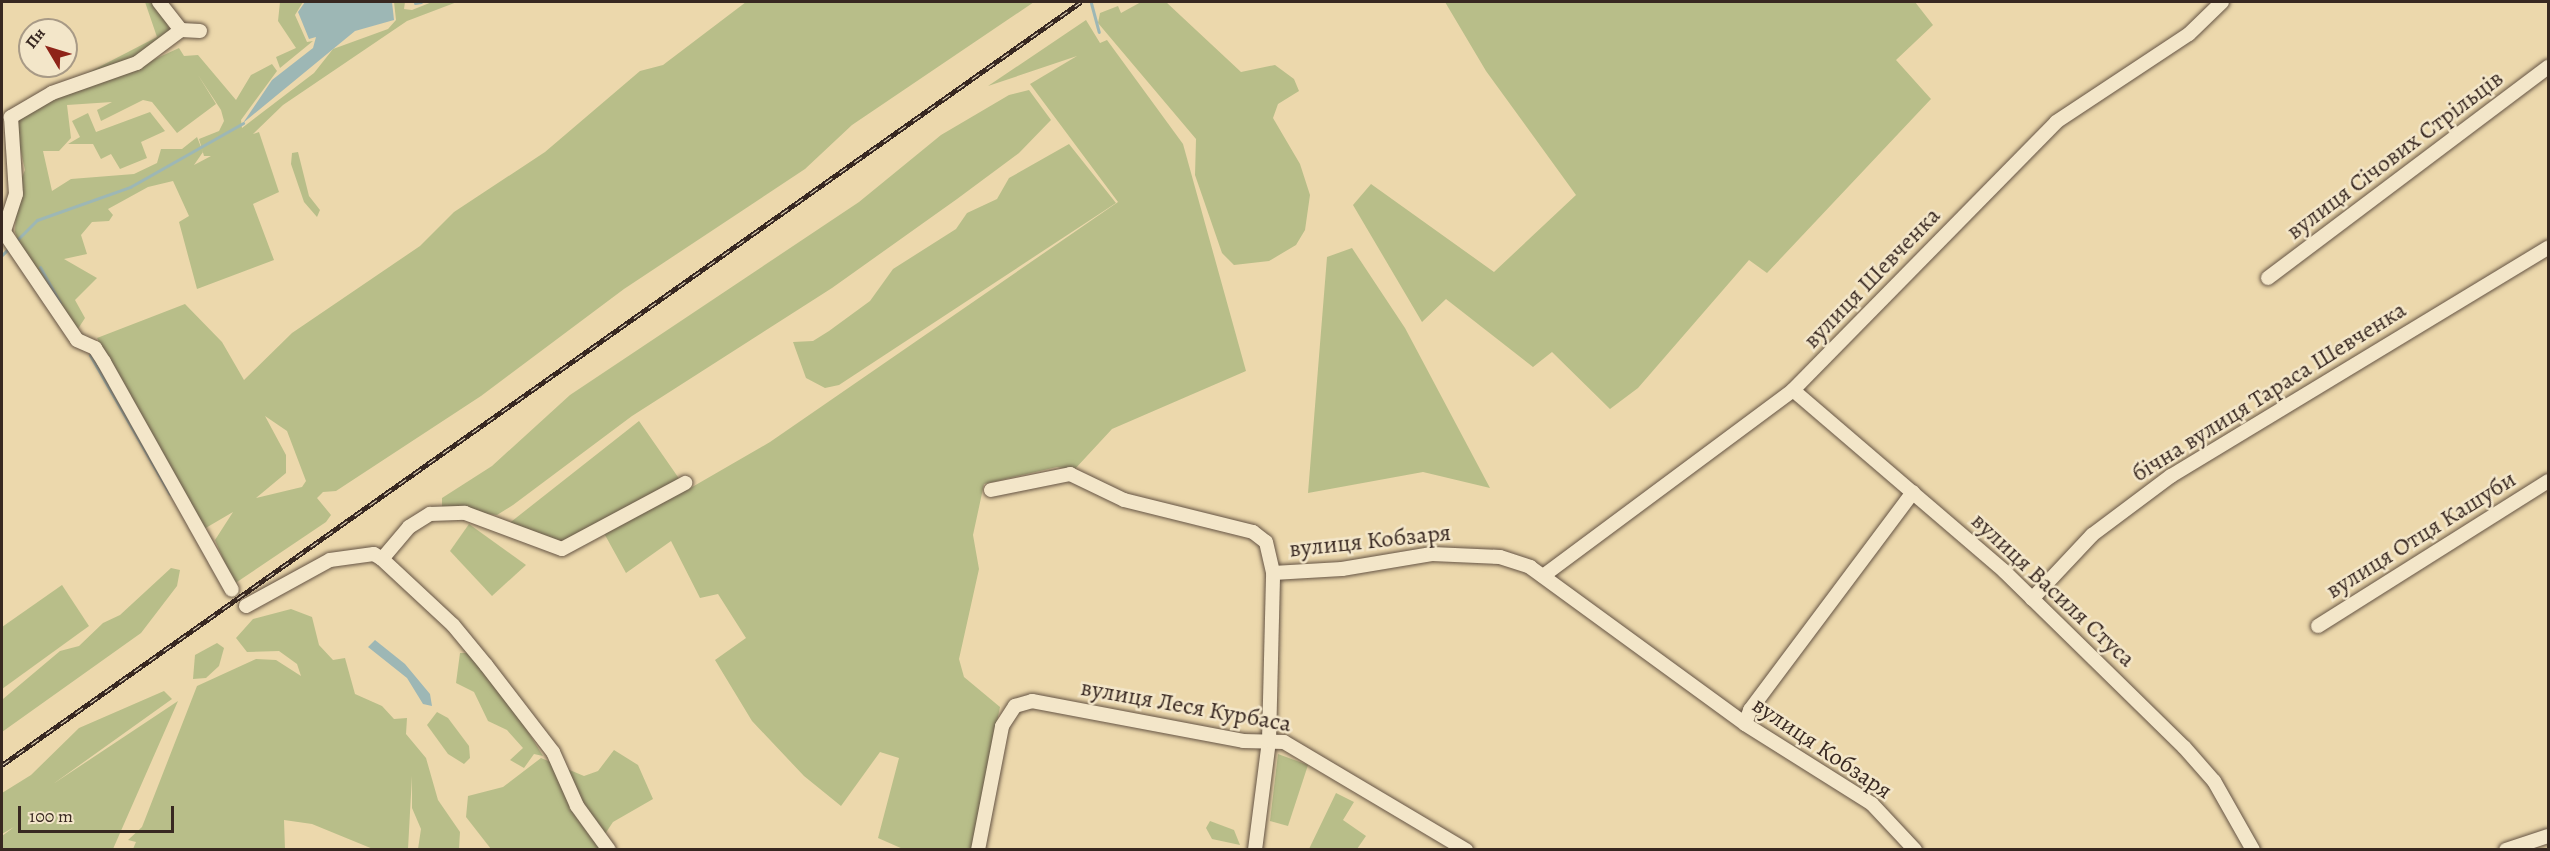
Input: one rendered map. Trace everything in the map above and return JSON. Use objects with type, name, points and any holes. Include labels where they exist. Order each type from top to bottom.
[{"type":"street","points":[[159,2],[181,30]]},
{"type":"street","name":"вулиця Шевченка","points":[[1542,576],[1793,390],[2056,122],[2189,34],[2222,2]]},
{"type":"street","points":[[200,31],[181,30],[136,63],[52,93],[11,117],[15,194],[4,232],[16,244],[77,340],[95,348],[104,362],[232,590]]},
{"type":"street","name":"вулиця Січових Стрільців","points":[[2268,278],[2548,67]]},
{"type":"street","name":"бічна вулиця Тараса Шевченка","points":[[2032,599],[2092,535],[2162,483],[2548,248]]},
{"type":"street","name":"вулиця Василя Стуса","points":[[1793,390],[1913,492],[2032,599],[2184,747],[2214,781],[2253,849]]},
{"type":"street","name":"вулиця Кобзаря","points":[[991,490],[1070,474],[1124,500],[1253,532],[1266,542],[1274,573],[1461,553],[1500,556],[1542,576],[1745,724],[1872,804],[1915,849]]},
{"type":"street","name":"вулиця Отця Кашуби","points":[[2318,626],[2548,481]]},
{"type":"street","points":[[382,559],[419,518],[451,513],[465,513],[562,549],[685,483]]},
{"type":"street","points":[[1745,724],[1750,710],[1913,492]]},
{"type":"street","points":[[246,606],[330,560],[374,554],[382,559],[453,625],[486,665],[553,752],[577,806],[609,849]]},
{"type":"street","points":[[1255,849],[1269,741],[1274,573]]},
{"type":"street","name":"вулиця Леся Курбаса","points":[[978,849],[1002,726],[1015,706],[1032,701],[1269,741],[1309,755],[1466,849]]},
{"type":"street","points":[[2506,849],[2548,836]]},
{"type":"green space","points":[[145,2],[157,2],[172,35],[114,78],[179,48],[184,56],[198,55],[236,100],[251,75],[272,64],[277,71],[241,120],[242,128],[314,73],[333,49],[388,29],[396,20],[394,2],[405,2],[404,9],[412,10],[432,2],[457,2],[407,21],[283,105],[253,134],[259,132],[279,192],[253,204],[274,260],[197,289],[179,222],[189,216],[173,181],[148,187],[108,209],[113,215],[109,221],[92,222],[81,235],[87,254],[64,259],[97,278],[75,300],[85,318],[74,335],[23,254],[15,232],[17,189],[25,170],[12,112],[157,37]],"holes":[[[198,75],[221,110],[224,121],[219,131],[199,139],[202,150],[197,137],[182,149],[161,149],[157,163],[134,174],[71,179],[52,191],[43,151],[59,151],[71,138],[67,105],[112,102],[97,110],[101,121],[143,100],[152,102],[177,133],[216,104]],[[203,152],[204,156],[211,156],[194,165]]]},
{"type":"green space","points":[[280,2],[303,2],[295,15],[307,42],[313,41],[280,68],[276,57],[296,48],[278,21]]},
{"type":"green space","points":[[746,2],[1034,2],[852,125],[805,169],[624,289],[481,396],[336,491],[323,492],[317,498],[331,515],[326,522],[234,584],[215,540],[233,512],[204,529],[97,338],[185,304],[222,342],[244,380],[292,333],[420,246],[454,212],[545,152],[640,71],[663,65]],"holes":[[[265,416],[287,431],[306,481],[302,487],[256,498],[286,473],[286,455]]]},
{"type":"green space","points":[[1141,2],[1166,2],[1241,72],[1275,65],[1294,79],[1299,91],[1278,104],[1273,118],[1300,164],[1310,195],[1305,230],[1296,245],[1269,261],[1234,265],[1222,253],[1195,175],[1196,139],[1098,23],[1100,13],[1118,6],[1121,13]]},
{"type":"green space","points":[[1445,2],[1915,2],[1933,25],[1896,60],[1931,99],[1767,273],[1749,260],[1638,388],[1610,409],[1552,352],[1533,367],[1446,299],[1422,322],[1353,205],[1371,184],[1494,272],[1576,195],[1486,71]]},
{"type":"green space","points":[[1086,20],[1100,43],[1107,40],[1183,144],[1246,371],[1112,429],[1074,470],[1057,467],[984,484],[973,535],[979,569],[959,659],[964,677],[1000,707],[971,849],[903,849],[878,838],[899,758],[880,752],[841,806],[804,776],[752,721],[715,660],[746,638],[718,594],[700,598],[671,541],[626,573],[600,526],[563,544],[507,525],[639,421],[687,490],[770,442],[1118,202],[1030,84],[1077,56],[988,86]]},
{"type":"green space","points":[[1029,90],[1051,120],[1019,153],[957,199],[832,288],[632,416],[497,515],[442,510],[442,498],[492,466],[570,395],[859,202],[941,135],[1009,95]]},
{"type":"green space","points":[[150,112],[165,131],[141,142],[147,158],[120,169],[111,154],[101,159],[93,144],[68,144],[80,137],[72,121],[88,113],[96,132]]},
{"type":"green space","points":[[1069,144],[1116,203],[839,385],[825,388],[806,378],[793,342],[813,341],[829,331],[870,301],[893,269],[956,229],[967,213],[997,199],[1009,178]]},
{"type":"green space","points":[[298,152],[309,196],[320,210],[317,217],[304,202],[291,164],[292,153]]},
{"type":"green space","points":[[1352,248],[1405,328],[1490,488],[1423,472],[1308,493],[1327,257]]},
{"type":"green space","points":[[469,524],[526,565],[492,596],[450,551]]},
{"type":"green space","points":[[171,568],[180,570],[177,586],[141,633],[2,732],[3,699],[60,651],[79,646],[103,623],[120,615]]},
{"type":"green space","points":[[62,585],[89,626],[2,689],[2,627]]},
{"type":"green space","points":[[291,609],[312,617],[319,645],[333,660],[345,658],[355,694],[382,706],[394,719],[407,718],[406,734],[426,758],[438,800],[460,832],[459,849],[418,849],[421,829],[412,808],[412,776],[408,849],[373,849],[312,824],[284,820],[285,849],[133,849],[136,842],[128,840],[142,827],[197,686],[256,659],[276,660],[301,676],[297,664],[279,651],[247,652],[236,638],[253,619]]},
{"type":"green space","points":[[217,643],[224,648],[219,666],[206,678],[193,679],[195,655]]},
{"type":"green space","points":[[460,653],[467,653],[506,696],[543,756],[534,754],[524,768],[510,760],[523,748],[507,730],[488,721],[474,692],[456,683]]},
{"type":"green space","points":[[164,691],[172,699],[53,784],[178,701],[113,849],[2,849],[2,836],[14,827],[2,834],[2,793],[31,775],[79,728]]},
{"type":"green space","points":[[437,712],[448,718],[469,746],[470,758],[464,764],[448,754],[427,725]]},
{"type":"green space","points":[[614,750],[638,765],[653,799],[613,822],[605,834],[604,849],[491,849],[466,817],[468,796],[503,787],[541,758],[584,776],[598,771]]},
{"type":"green space","points":[[1278,754],[1308,765],[1288,826],[1270,821]]},
{"type":"green space","points":[[1336,793],[1354,802],[1343,820],[1366,836],[1357,849],[1309,849]]},
{"type":"green space","points":[[1210,821],[1234,830],[1240,845],[1212,839],[1206,828]]},
{"type":"water","points":[[305,2],[392,2],[394,20],[355,31],[243,123],[272,80],[313,48],[316,37],[309,39],[298,12]]},
{"type":"water","points":[[375,640],[405,664],[430,694],[432,706],[423,704],[407,678],[368,647]]},
{"type":"waterway","points":[[415,3],[421,2]]},
{"type":"waterway","points":[[1091,3],[1099,32]]},
{"type":"waterway","points":[[16,241],[37,220],[130,187],[243,123]]},
{"type":"waterway","points":[[2,255],[9,248]]},
{"type":"waterway","points":[[40,267],[60,303]]},
{"type":"waterway","points":[[90,355],[170,494]]},
{"type":"railway","points":[[2,765],[1081,2]]}]
